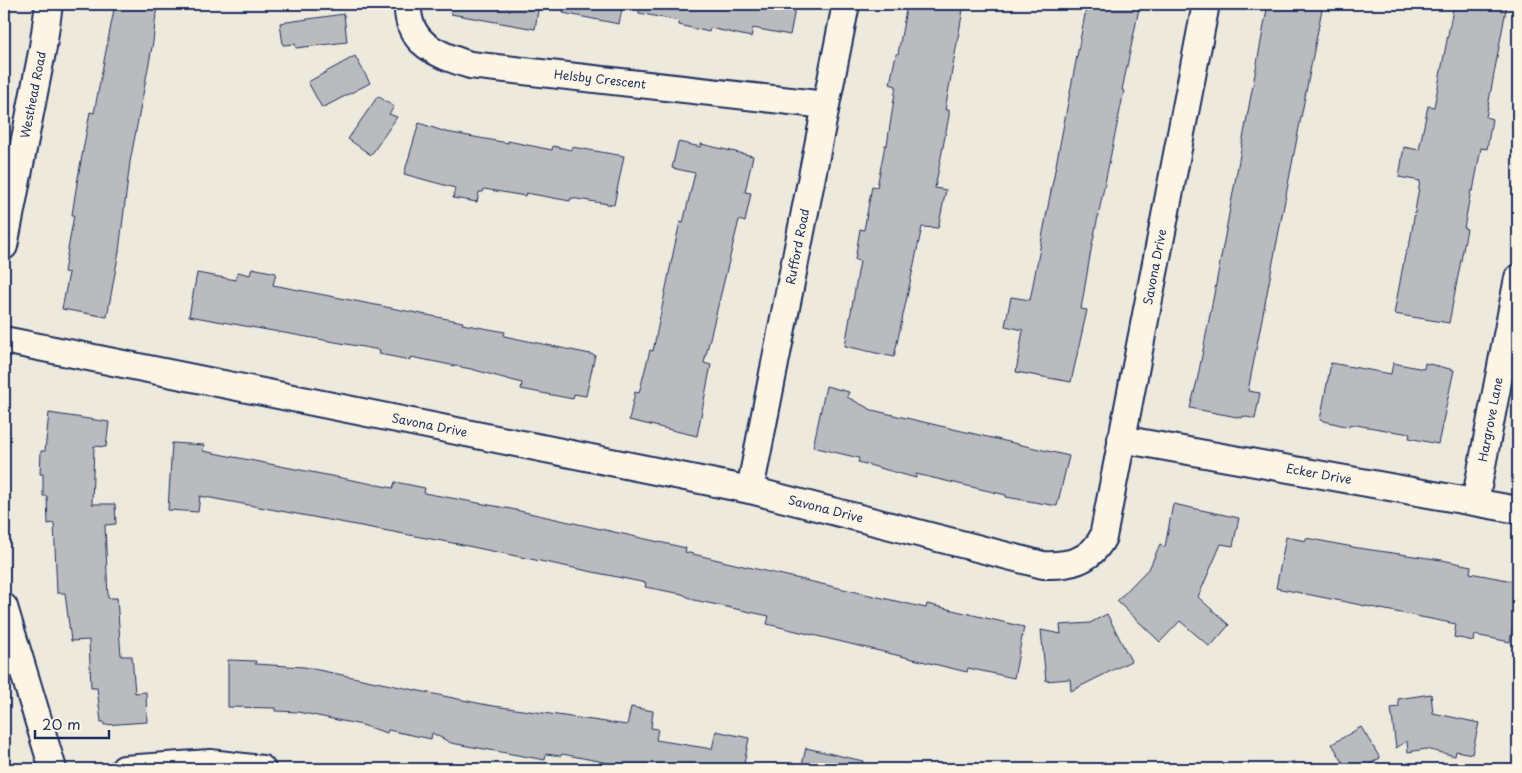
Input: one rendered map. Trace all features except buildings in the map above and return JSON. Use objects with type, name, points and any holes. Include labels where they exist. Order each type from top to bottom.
[{"type":"street","name":"Westhead Road","points":[[4,246],[43,47],[49,4]]},
{"type":"street","name":"Helsby Crescent","points":[[408,4],[411,24],[423,44],[434,52],[470,65],[826,106]]},
{"type":"street","name":"Rufford Road","points":[[750,490],[846,4]]},
{"type":"street","name":"Savona Drive","points":[[4,340],[750,490],[1043,564],[1068,566],[1084,557],[1099,545],[1103,536],[1206,4]]},
{"type":"street","name":"Hargrove Lane","points":[[1475,502],[1518,278]]},
{"type":"street","name":"Ecker Drive","points":[[1121,439],[1518,510]]},
{"type":"street","points":[[4,607],[53,769]]},
{"type":"street","points":[[124,769],[210,763],[262,769]]}]
